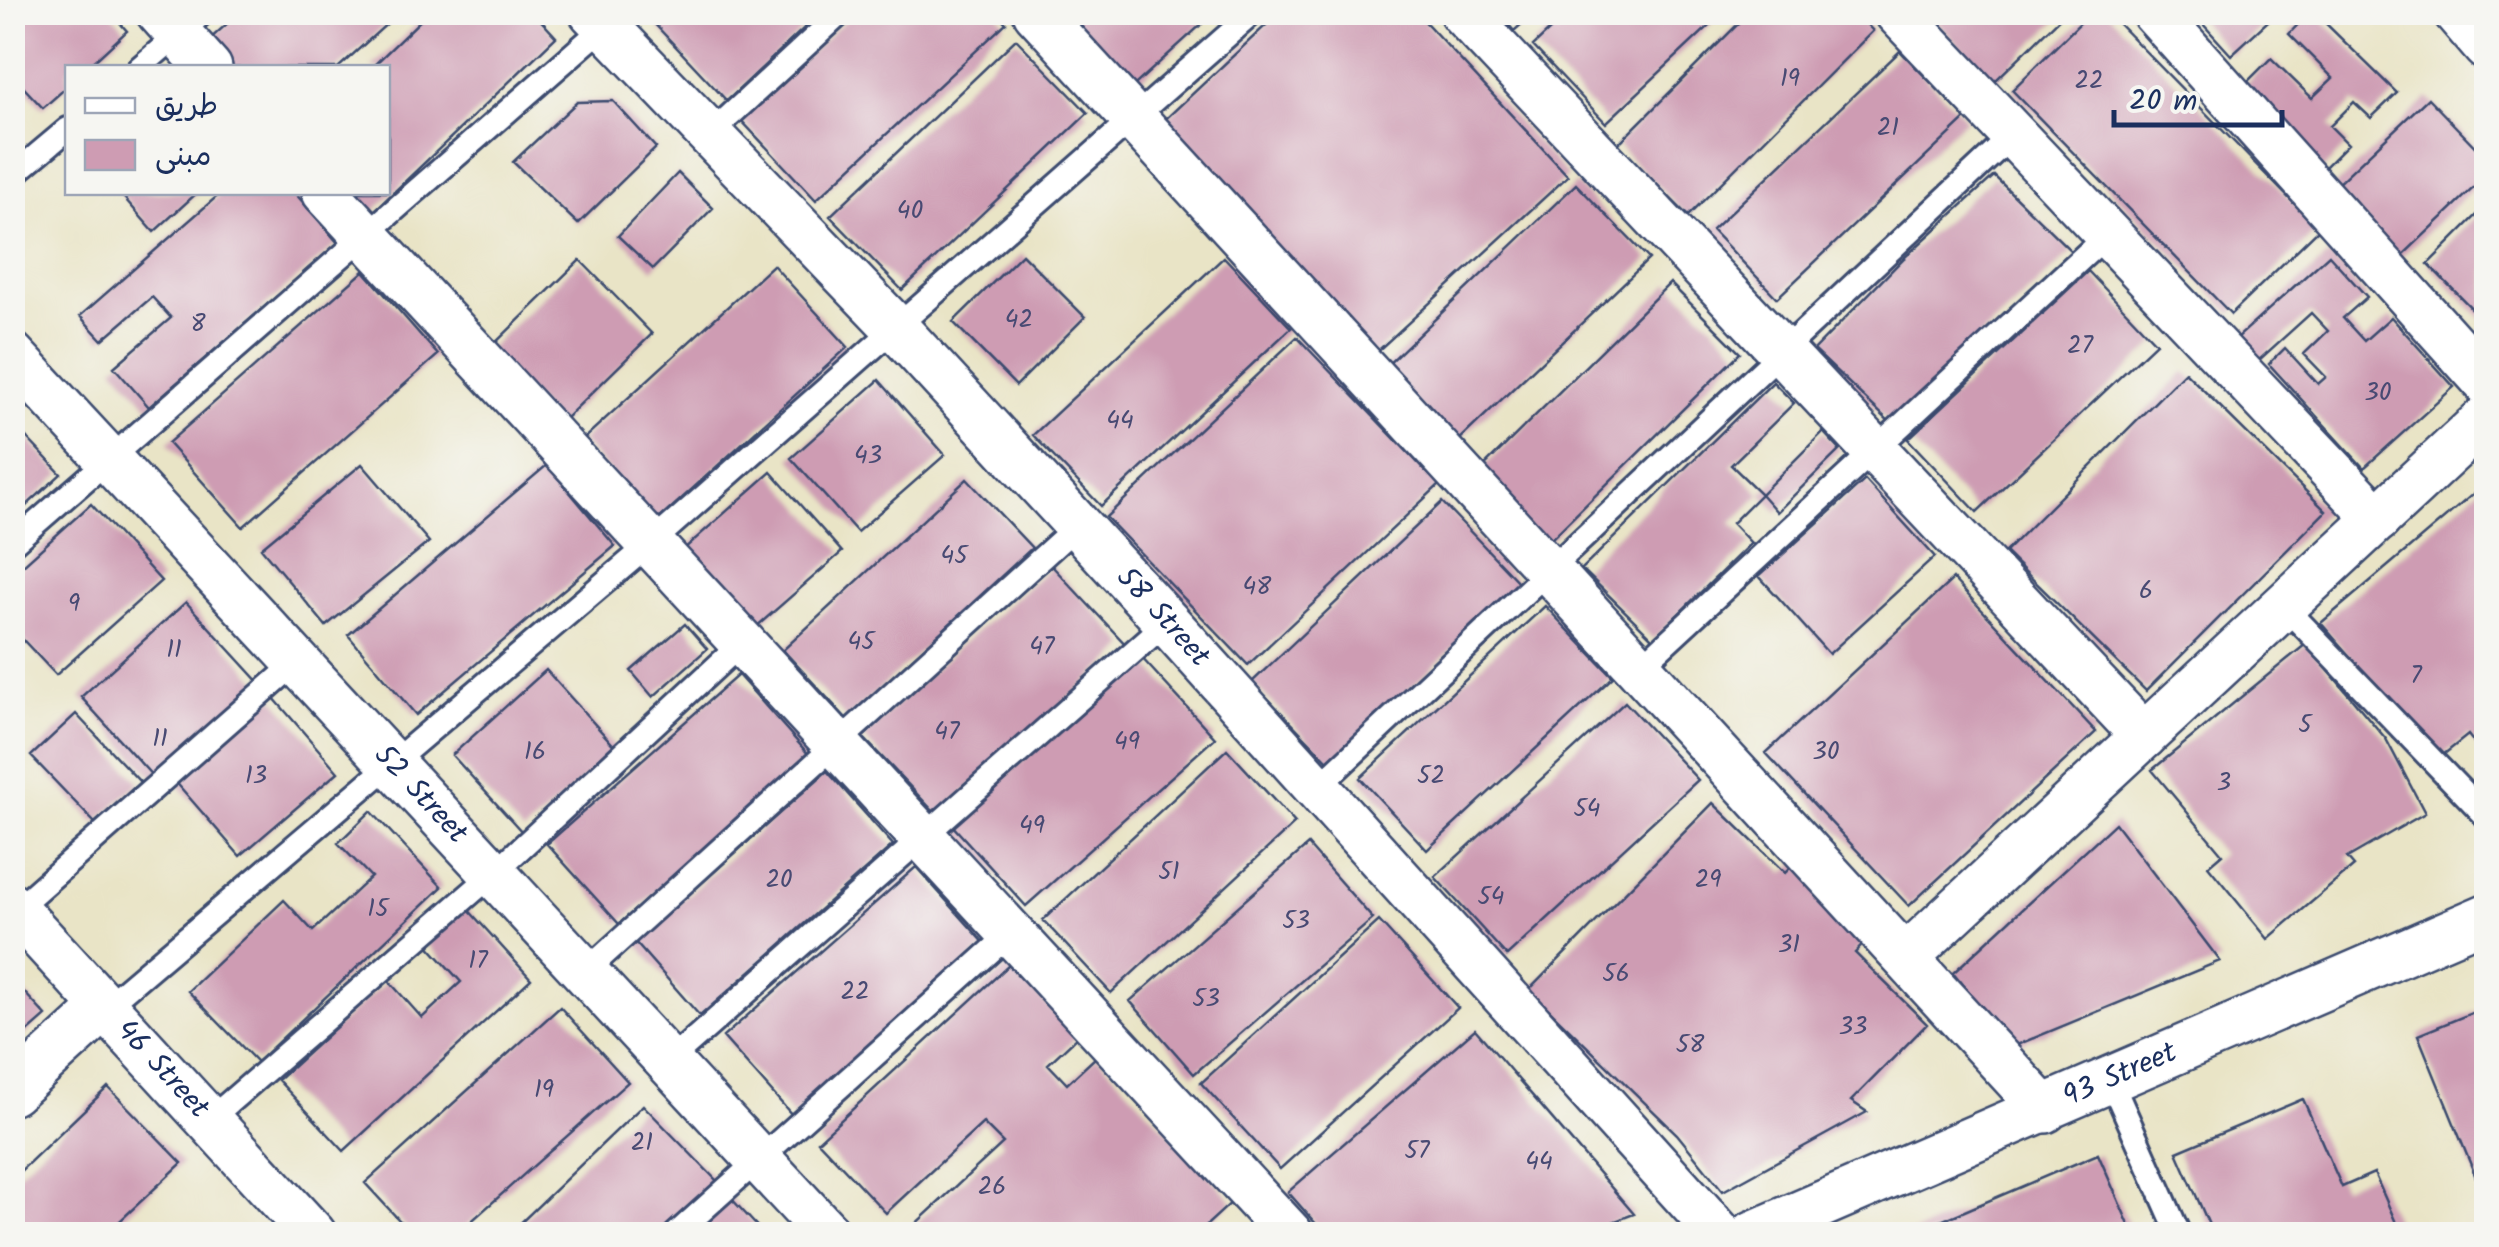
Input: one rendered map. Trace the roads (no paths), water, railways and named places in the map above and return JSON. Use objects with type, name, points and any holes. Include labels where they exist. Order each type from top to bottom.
[{"type":"street","points":[[1036,12],[2045,1110]]},
{"type":"street","points":[[1462,12],[2144,736]]},
{"type":"street","points":[[1898,12],[2378,519]]},
{"type":"street","points":[[2154,12],[2486,382]]},
{"type":"street","points":[[2456,12],[2486,47]]},
{"type":"street","name":"58 Street","points":[[606,17],[710,134],[896,328],[1319,786],[1720,1234]]},
{"type":"street","points":[[180,20],[207,65]]},
{"type":"street","points":[[328,195],[1290,1234]]},
{"type":"street","name":"52 Street","points":[[12,355],[828,1234]]},
{"type":"street","points":[[1906,957],[2486,418]]},
{"type":"street","name":"46 Street","points":[[14,908],[314,1234]]},
{"type":"street","name":"93 Street","points":[[1753,1234],[1815,1222],[2111,1080],[2486,918]]},
{"type":"street","points":[[12,1092],[105,1007]]},
{"type":"lane","points":[[710,134],[842,12]]},
{"type":"lane","points":[[105,1007],[650,544],[1136,120],[1254,12]]},
{"type":"lane","points":[[12,544],[365,236],[606,17]]},
{"type":"lane","points":[[142,65],[180,20]]},
{"type":"lane","points":[[12,176],[65,132]]},
{"type":"lane","points":[[1319,786],[2014,135]]},
{"type":"lane","points":[[1640,668],[2108,234]]},
{"type":"lane","points":[[585,972],[1078,525]]},
{"type":"lane","points":[[2284,606],[2486,816]]},
{"type":"lane","points":[[668,1062],[1167,622]]},
{"type":"lane","points":[[209,1120],[493,874],[742,643]]},
{"type":"lane","points":[[14,908],[296,662]]},
{"type":"lane","points":[[676,1234],[1010,934]]},
{"type":"lane","points":[[2111,1080],[2178,1234]]}]
